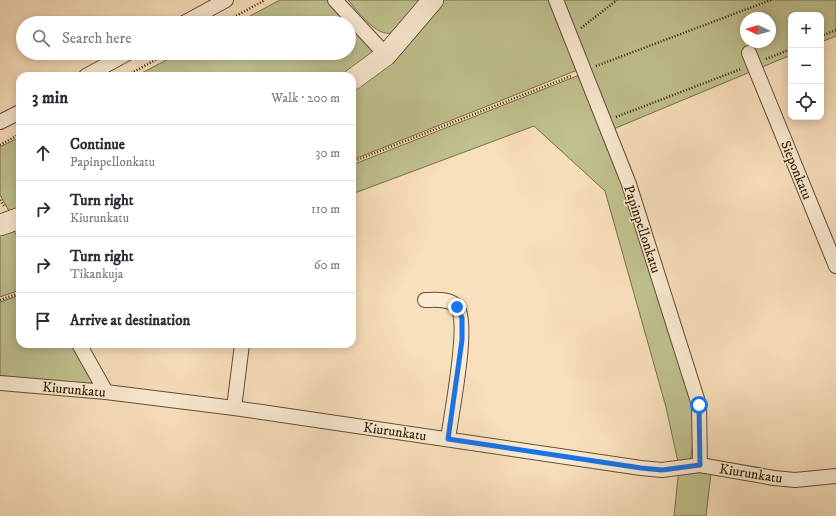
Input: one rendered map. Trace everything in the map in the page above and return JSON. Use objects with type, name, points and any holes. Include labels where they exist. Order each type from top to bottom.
[{"type":"main road","points":[[356,77],[386,55],[434,0]]},
{"type":"main road","points":[[0,225],[16,219]]},
{"type":"street","points":[[197,16],[226,0]]},
{"type":"street","points":[[335,0],[350,16]]},
{"type":"street","name":"Papinpellonkatu","points":[[556,0],[589,69],[629,184],[699,405],[700,465]]},
{"type":"street","points":[[356,23],[386,55]]},
{"type":"street","name":"Sieponkatu","points":[[751,58],[836,266]]},
{"type":"street","points":[[93,72],[115,60]]},
{"type":"street","points":[[0,122],[16,114]]},
{"type":"street","points":[[425,300],[449,301],[457,307],[462,318],[462,340],[448,439]]},
{"type":"street","points":[[81,348],[106,392]]},
{"type":"street","points":[[234,408],[242,348]]},
{"type":"street","name":"Kiurunkatu","points":[[0,383],[106,392],[234,408],[641,468],[662,470],[700,465],[774,478],[795,480],[836,476]]},
{"type":"path","points":[[236,16],[265,0]]},
{"type":"path","points":[[580,28],[617,0]]},
{"type":"path","points":[[356,160],[589,69],[771,0]]},
{"type":"path","points":[[824,35],[836,30]]},
{"type":"path","points":[[615,117],[751,58],[788,50]]},
{"type":"path","points":[[133,72],[155,60]]},
{"type":"path","points":[[0,145],[16,136]]},
{"type":"path","points":[[0,300],[16,294]]},
{"type":"green space","points":[[280,0],[329,0],[344,16],[250,16]]},
{"type":"green space","points":[[348,0],[420,0],[396,30],[390,33],[383,33],[363,18]]},
{"type":"green space","points":[[443,0],[551,0],[580,69],[356,158],[356,81]]},
{"type":"green space","points":[[558,0],[836,0],[836,36],[824,41],[824,12],[788,12],[788,56],[611,130]]},
{"type":"green space","points":[[356,29],[379,54],[356,73],[144,72],[167,60],[356,60]]},
{"type":"green space","points":[[582,74],[628,184],[698,405],[690,464],[678,462],[666,407],[605,191],[534,126],[356,193],[356,163]]},
{"type":"green space","points":[[16,139],[16,217],[13,218],[0,195],[0,147]]},
{"type":"green space","points":[[10,224],[16,235],[16,291],[0,297],[0,228]]},
{"type":"green space","points":[[16,296],[16,348],[83,348],[108,394],[0,383],[0,302]]},
{"type":"green space","points":[[679,468],[711,473],[706,516],[674,516]]},
{"type":"route","points":[[457,307],[462,318],[462,340],[448,439],[641,468],[662,470],[700,465],[699,405]]}]
